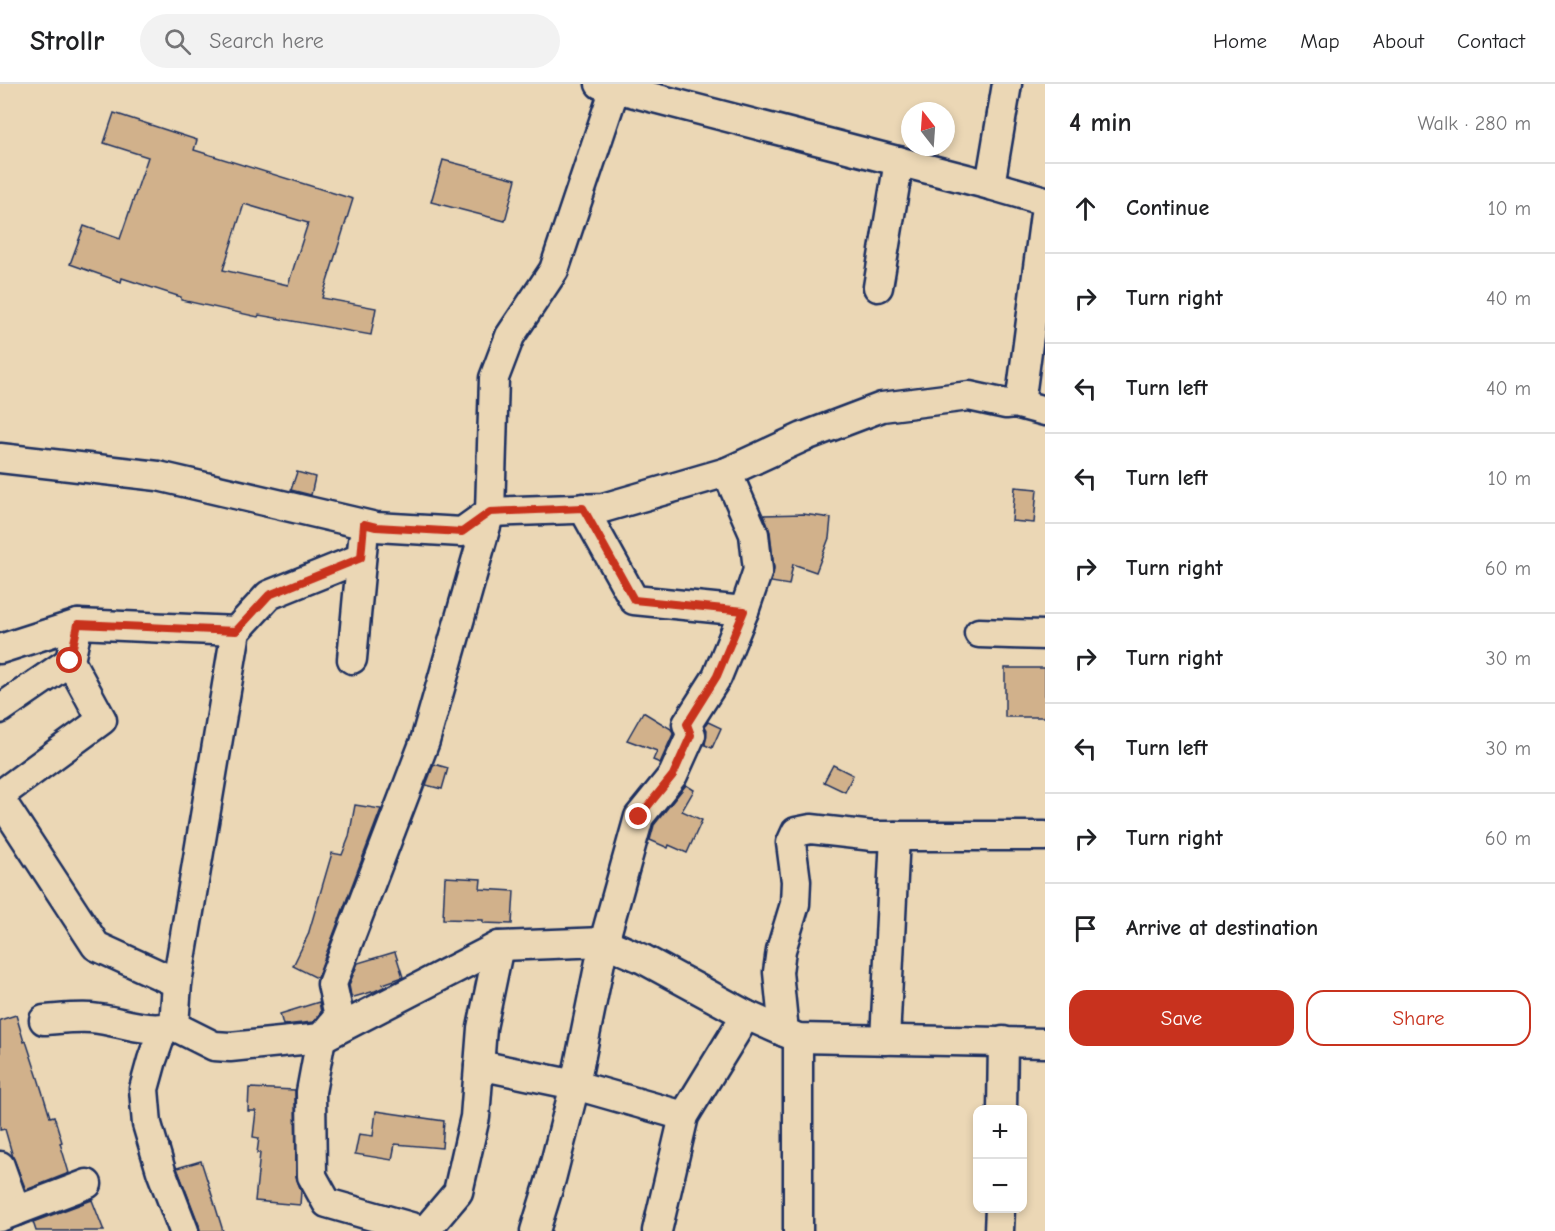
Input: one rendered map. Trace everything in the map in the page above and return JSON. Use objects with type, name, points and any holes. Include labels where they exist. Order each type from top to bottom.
[{"type":"street","points":[[990,185],[1007,84]]},
{"type":"street","points":[[499,946],[483,1028],[475,1117],[458,1192],[425,1231],[327,1203],[312,1176],[311,1092],[321,1038],[339,1016],[332,984],[425,741],[490,512],[494,378],[510,336],[554,270],[608,86],[1045,201]]},
{"type":"street","points":[[878,287],[899,161]]},
{"type":"street","points":[[1015,403],[1021,397],[1045,214]]},
{"type":"street","points":[[0,458],[158,477],[376,527],[462,532],[490,512],[603,508],[727,472],[803,438],[882,407],[969,396],[1006,404],[1015,403],[1045,411]]},
{"type":"street","points":[[535,1231],[551,1179],[586,1088],[604,942],[639,817],[673,775],[691,735],[687,724],[717,676],[758,570],[754,534],[727,472]]},
{"type":"street","points":[[583,508],[634,600],[744,611]]},
{"type":"street","points":[[352,659],[364,524]]},
{"type":"street","points":[[184,1231],[161,1171],[147,1124],[144,1089],[152,1059],[169,1028],[236,631],[269,595],[361,558]]},
{"type":"street","points":[[0,649],[78,624],[236,631]]},
{"type":"street","points":[[78,624],[70,661],[102,720],[0,797],[96,946],[177,983]]},
{"type":"street","points":[[979,633],[1045,634]]},
{"type":"street","points":[[0,709],[70,661]]},
{"type":"street","points":[[798,1231],[791,1035],[777,972],[795,904],[796,881],[792,843],[796,832],[811,829],[873,836],[1045,836]]},
{"type":"street","points":[[885,1040],[895,836]]},
{"type":"street","points":[[44,1020],[92,1018],[152,1029],[169,1028],[222,1046],[321,1038],[499,946],[604,942],[648,962],[746,1015],[791,1035],[885,1040],[1045,1042]]},
{"type":"street","points":[[657,1231],[684,1116],[746,1015]]},
{"type":"street","points":[[1002,1105],[1003,1041]]},
{"type":"street","points":[[479,1065],[586,1088],[684,1116]]},
{"type":"street","points":[[0,1166],[8,1214],[87,1184]]},
{"type":"street","points":[[999,1231],[1000,1213]]},
{"type":"building","points":[[114,113],[197,140],[194,150],[353,199],[322,298],[376,308],[371,335],[259,315],[258,317],[181,300],[181,297],[122,278],[121,282],[70,264],[84,226],[120,239],[148,157],[104,143]],"holes":[[[244,204],[308,223],[288,285],[223,270]]]},
{"type":"building","points":[[443,160],[516,179],[505,221],[431,202]]},
{"type":"building","points":[[297,472],[315,477],[311,495],[291,490]]},
{"type":"building","points":[[1015,487],[1037,489],[1034,523],[1012,521]]},
{"type":"building","points":[[803,514],[831,518],[829,538],[816,572],[793,564],[789,585],[771,582],[774,568],[770,532],[764,515]]},
{"type":"building","points":[[1005,668],[1045,668],[1045,717],[1005,717]]},
{"type":"building","points":[[643,712],[671,729],[673,734],[660,763],[653,760],[657,751],[627,740]]},
{"type":"building","points":[[708,722],[721,728],[712,748],[705,745],[707,730],[705,726]]},
{"type":"building","points":[[434,764],[448,768],[442,789],[426,785]]},
{"type":"building","points":[[833,765],[853,775],[845,792],[824,782]]},
{"type":"building","points":[[686,785],[694,790],[682,811],[702,820],[687,853],[650,840],[654,825]]},
{"type":"building","points":[[355,805],[381,809],[317,978],[293,966],[308,935],[332,853],[342,855],[349,837]]},
{"type":"building","points":[[445,877],[481,879],[480,889],[514,891],[512,924],[483,923],[483,920],[443,919]]},
{"type":"building","points":[[395,952],[403,977],[383,984],[384,987],[375,991],[351,996],[349,985],[358,963]]},
{"type":"building","points":[[319,1002],[321,1012],[313,1022],[283,1025],[280,1014]]},
{"type":"building","points":[[16,1015],[50,1117],[54,1116],[69,1173],[26,1190],[5,1129],[0,1130],[0,1020]]},
{"type":"building","points":[[249,1088],[295,1090],[296,1176],[301,1191],[300,1205],[255,1201],[260,1153],[257,1153],[259,1138],[253,1137],[256,1111],[248,1111]]},
{"type":"building","points":[[376,1111],[444,1121],[442,1148],[395,1144],[392,1160],[355,1154],[359,1134],[373,1136]]},
{"type":"building","points":[[201,1161],[223,1231],[200,1231],[177,1168]]},
{"type":"building","points":[[92,1200],[104,1231],[36,1231],[33,1222]]},
{"type":"route","points":[[70,661],[78,624],[236,631],[269,595],[361,558],[364,524],[376,527],[462,532],[490,512],[583,508],[634,600],[744,611],[717,676],[687,724],[691,735],[673,775],[639,817]]}]
